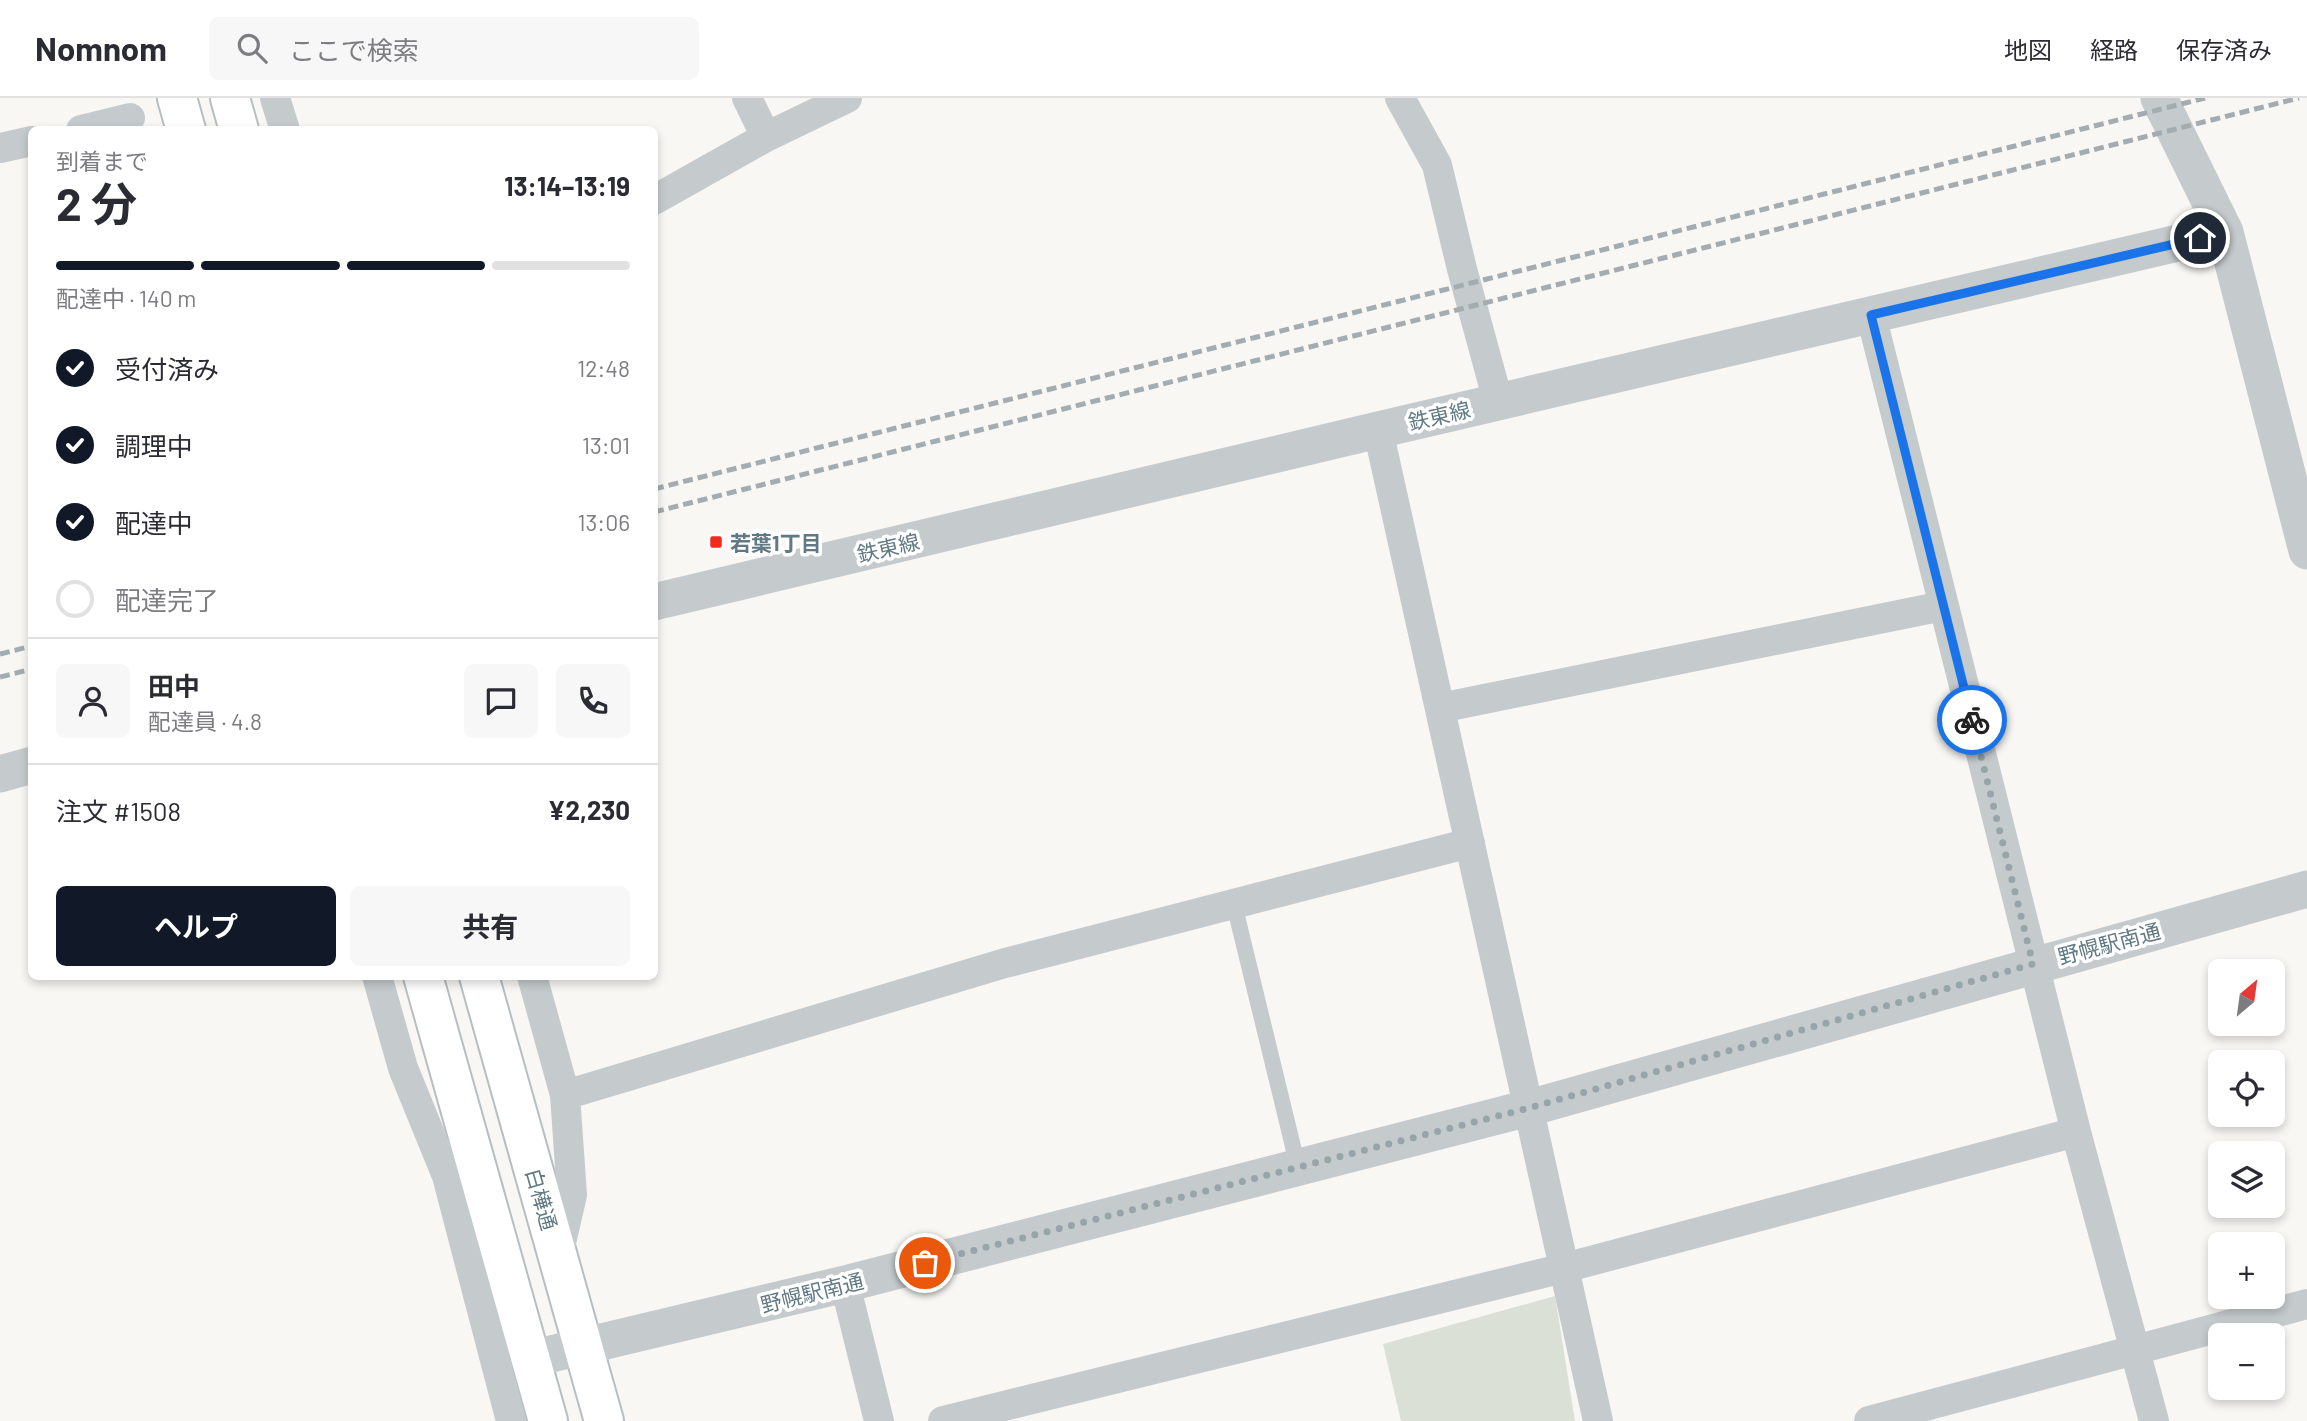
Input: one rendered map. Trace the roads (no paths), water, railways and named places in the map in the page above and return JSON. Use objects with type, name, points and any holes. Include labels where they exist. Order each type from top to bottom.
[{"type":"main road","points":[[177,98],[185,126]]},
{"type":"main road","points":[[230,98],[238,126]]},
{"type":"main road","points":[[424,980],[548,1421]]},
{"type":"main road","name":"白樺通","points":[[481,980],[604,1421]]},
{"type":"street","points":[[275,98],[284,126]]},
{"type":"street","points":[[747,98],[766,137]]},
{"type":"street","points":[[658,198],[766,137],[847,98]]},
{"type":"street","points":[[1400,98],[1437,164],[1498,401]]},
{"type":"street","points":[[2159,98],[2225,232],[2307,551]]},
{"type":"street","points":[[94,126],[129,115]]},
{"type":"street","points":[[0,148],[28,142]]},
{"type":"street","name":"鉄東線","points":[[658,601],[1498,401],[2225,232]]},
{"type":"street","points":[[1871,315],[2033,964],[2154,1421]]},
{"type":"street","points":[[1378,430],[1598,1421]]},
{"type":"street","points":[[1440,708],[1944,606]]},
{"type":"street","points":[[0,774],[28,766]]},
{"type":"street","points":[[565,1095],[1005,963],[1470,844]]},
{"type":"street","name":"野幌駅南通","points":[[530,1359],[845,1284],[1529,1108],[2307,889]]},
{"type":"street","points":[[378,980],[403,1068],[447,1175],[511,1421]]},
{"type":"street","points":[[533,980],[565,1095],[572,1195],[558,1256]]},
{"type":"street","points":[[943,1421],[1564,1268],[2076,1132]]},
{"type":"street","points":[[845,1284],[879,1421]]},
{"type":"street","points":[[1869,1421],[2307,1304]]},
{"type":"lane","points":[[1234,904],[1298,1167]]},
{"type":"railway","points":[[658,488],[2205,98]]},
{"type":"railway","points":[[658,511],[2299,98]]},
{"type":"railway","points":[[0,654],[28,647]]},
{"type":"railway","points":[[0,677],[28,670]]},
{"type":"place","name":"若葉1丁目","points":[[716,542]]}]
